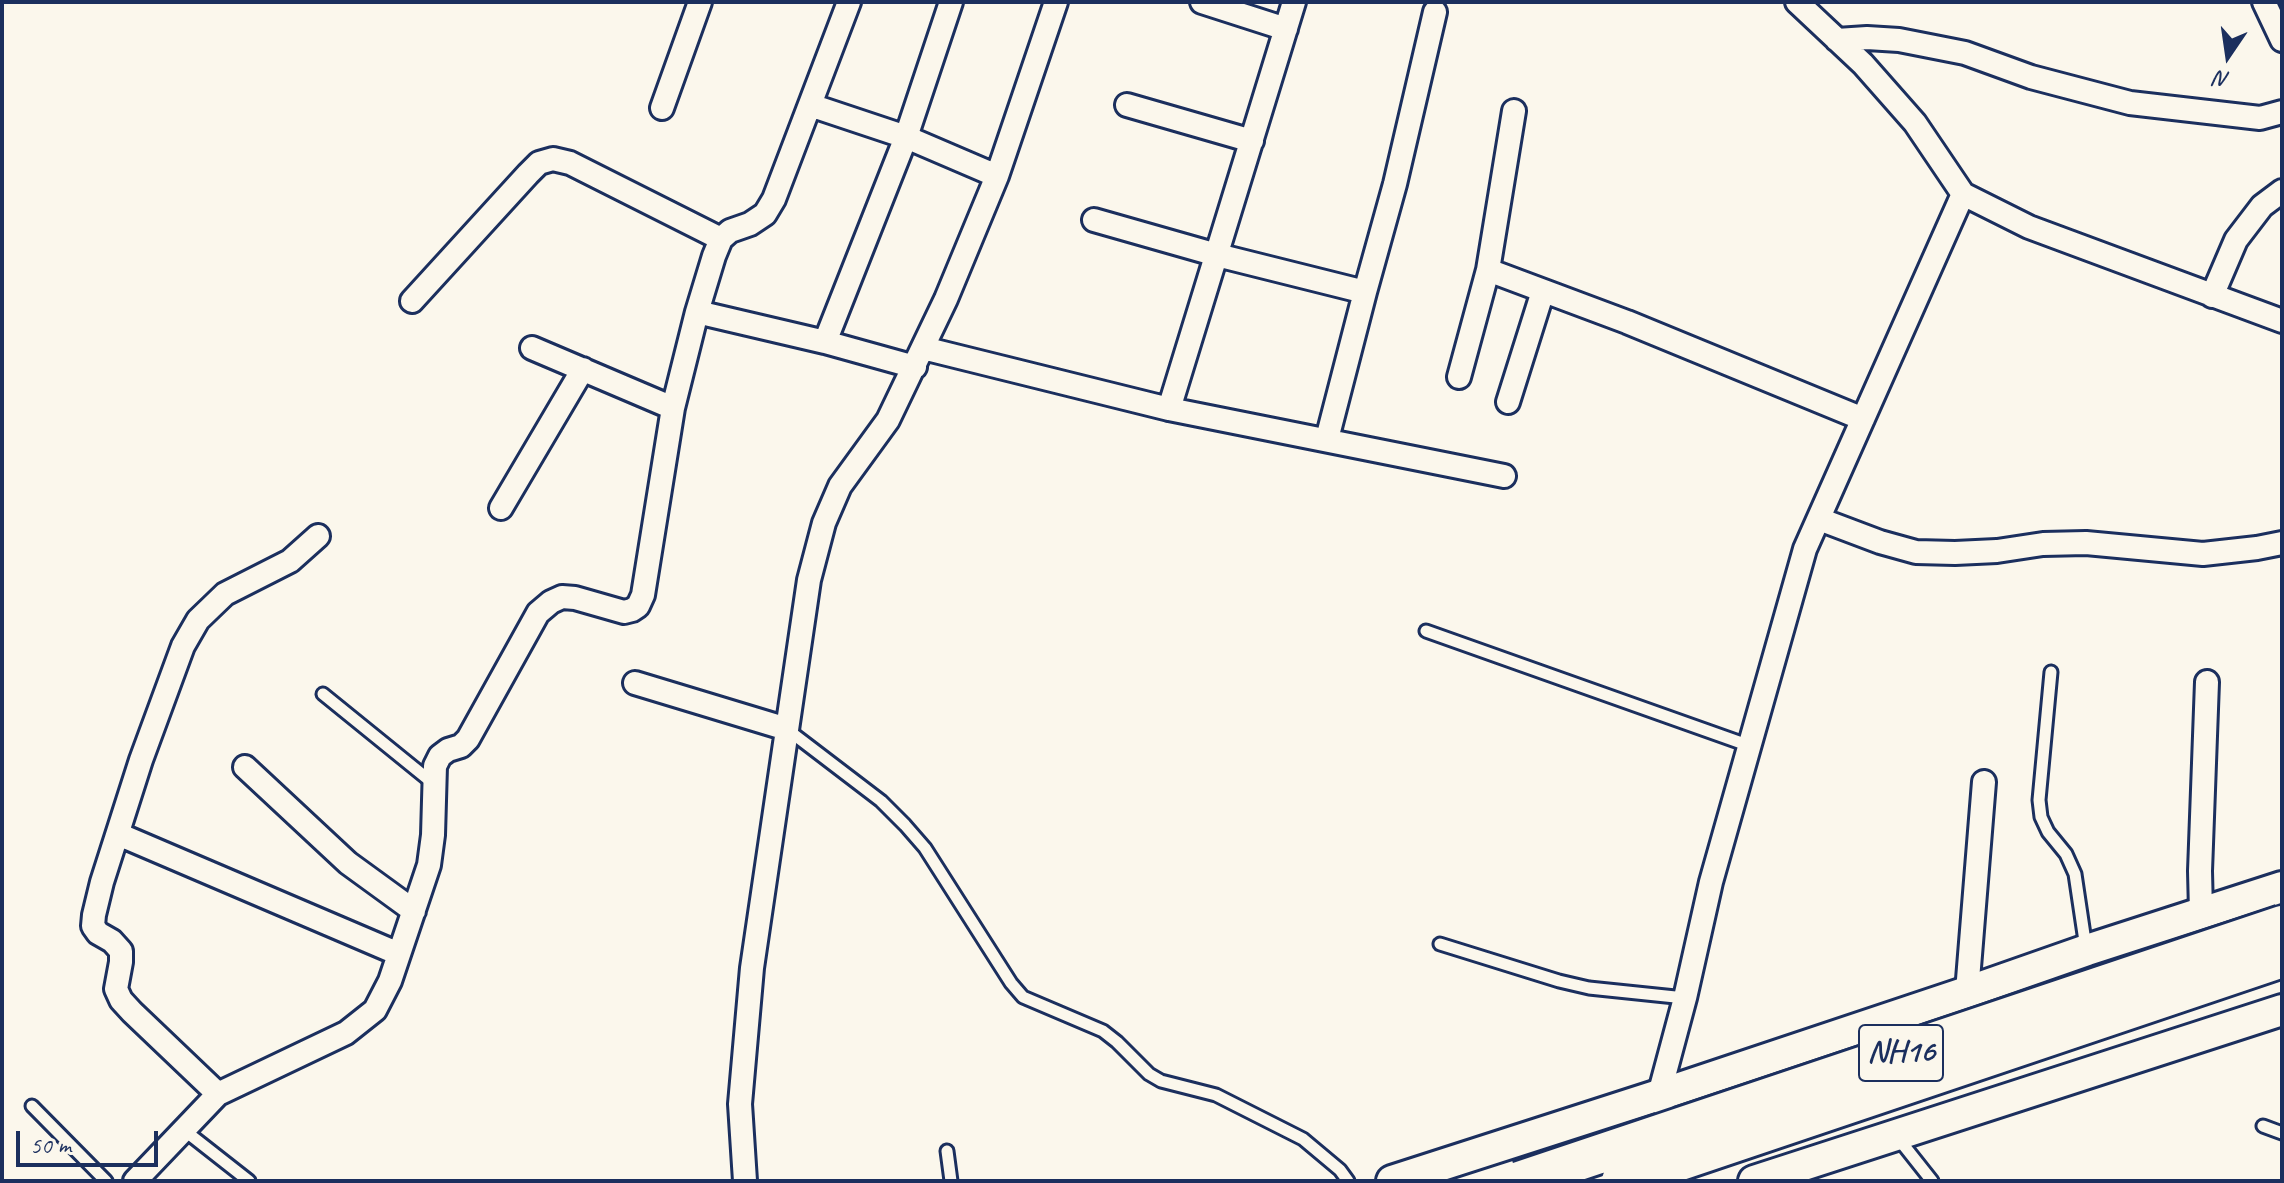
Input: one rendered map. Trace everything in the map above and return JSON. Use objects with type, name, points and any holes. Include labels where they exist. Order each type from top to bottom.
[{"type":"highway","name":"NH16","points":[[1519,1181],[2282,925]]},
{"type":"highway","name":"NH16","points":[[1621,1181],[2282,958]]},
{"type":"street","points":[[662,108],[700,2]]},
{"type":"street","points":[[135,1181],[218,1094],[346,1033],[375,1010],[390,981],[429,865],[435,766],[440,756],[468,739],[538,613],[562,597],[624,612],[638,606],[643,595],[673,408],[697,312],[721,239],[730,231],[750,224],[765,214],[774,199],[849,2]]},
{"type":"street","points":[[825,342],[906,137],[951,2]]},
{"type":"street","points":[[745,1181],[740,1104],[749,998],[809,580],[824,523],[840,486],[888,420],[946,299],[997,176],[1056,2]]},
{"type":"street","points":[[1202,2],[1286,29]]},
{"type":"street","points":[[1169,409],[1294,2]]},
{"type":"street","points":[[1797,2],[1863,64],[1915,123],[1963,194],[2029,227],[2282,321]]},
{"type":"street","points":[[2264,2],[2282,40]]},
{"type":"street","points":[[1327,439],[1395,184],[1435,12]]},
{"type":"street","points":[[1837,40],[1899,40],[1965,53],[2031,77],[2130,103],[2260,118],[2282,112]]},
{"type":"street","points":[[810,105],[906,137],[997,176]]},
{"type":"street","points":[[1127,105],[1252,141]]},
{"type":"street","points":[[1459,377],[1488,270],[1514,111]]},
{"type":"street","points":[[412,301],[528,174],[539,163],[553,159],[570,163],[721,239]]},
{"type":"street","points":[[2212,296],[2236,240],[2262,206],[2282,191]]},
{"type":"street","points":[[1689,1181],[1659,1095],[1711,882],[1805,549],[1963,194]]},
{"type":"street","points":[[1094,220],[1365,292]]},
{"type":"street","points":[[1488,270],[1641,327],[1863,419]]},
{"type":"street","points":[[1508,402],[1543,291]]},
{"type":"street","points":[[697,312],[825,342],[919,357],[1504,476]]},
{"type":"street","points":[[532,348],[673,408]]},
{"type":"street","points":[[501,508],[583,369]]},
{"type":"street","points":[[1819,519],[1916,552],[1997,551],[2043,544],[2086,543],[2203,554],[2282,543]]},
{"type":"street","points":[[218,1094],[121,1000],[116,989],[121,951],[93,926],[102,882],[118,834],[183,646],[198,620],[225,594],[290,561],[318,536]]},
{"type":"street","points":[[2201,912],[2207,682]]},
{"type":"street","points":[[635,683],[787,729]]},
{"type":"street","points":[[245,767],[348,863],[414,911]]},
{"type":"street","points":[[1967,992],[1984,782]]},
{"type":"street","points":[[118,834],[399,954]]},
{"type":"street","points":[[1392,1181],[2282,887]]},
{"type":"street","points":[[1776,1178],[2282,1010]]},
{"type":"lane","points":[[1426,631],[1750,746]]},
{"type":"lane","points":[[2051,672],[2039,800],[2041,817],[2048,832],[2066,854],[2075,874],[2087,950]]},
{"type":"lane","points":[[323,694],[435,784]]},
{"type":"lane","points":[[787,729],[881,801],[905,825],[925,848],[1023,997],[1103,1031],[1149,1074],[1161,1081],[1216,1095],[1303,1139],[1340,1170],[1348,1181]]},
{"type":"lane","points":[[1440,944],[1589,988],[1685,998]]},
{"type":"lane","points":[[32,1106],[106,1181]]},
{"type":"lane","points":[[2263,1126],[2282,1133]]},
{"type":"lane","points":[[184,1130],[249,1181]]},
{"type":"lane","points":[[1896,1136],[1932,1181]]},
{"type":"lane","points":[[947,1151],[951,1181]]}]
